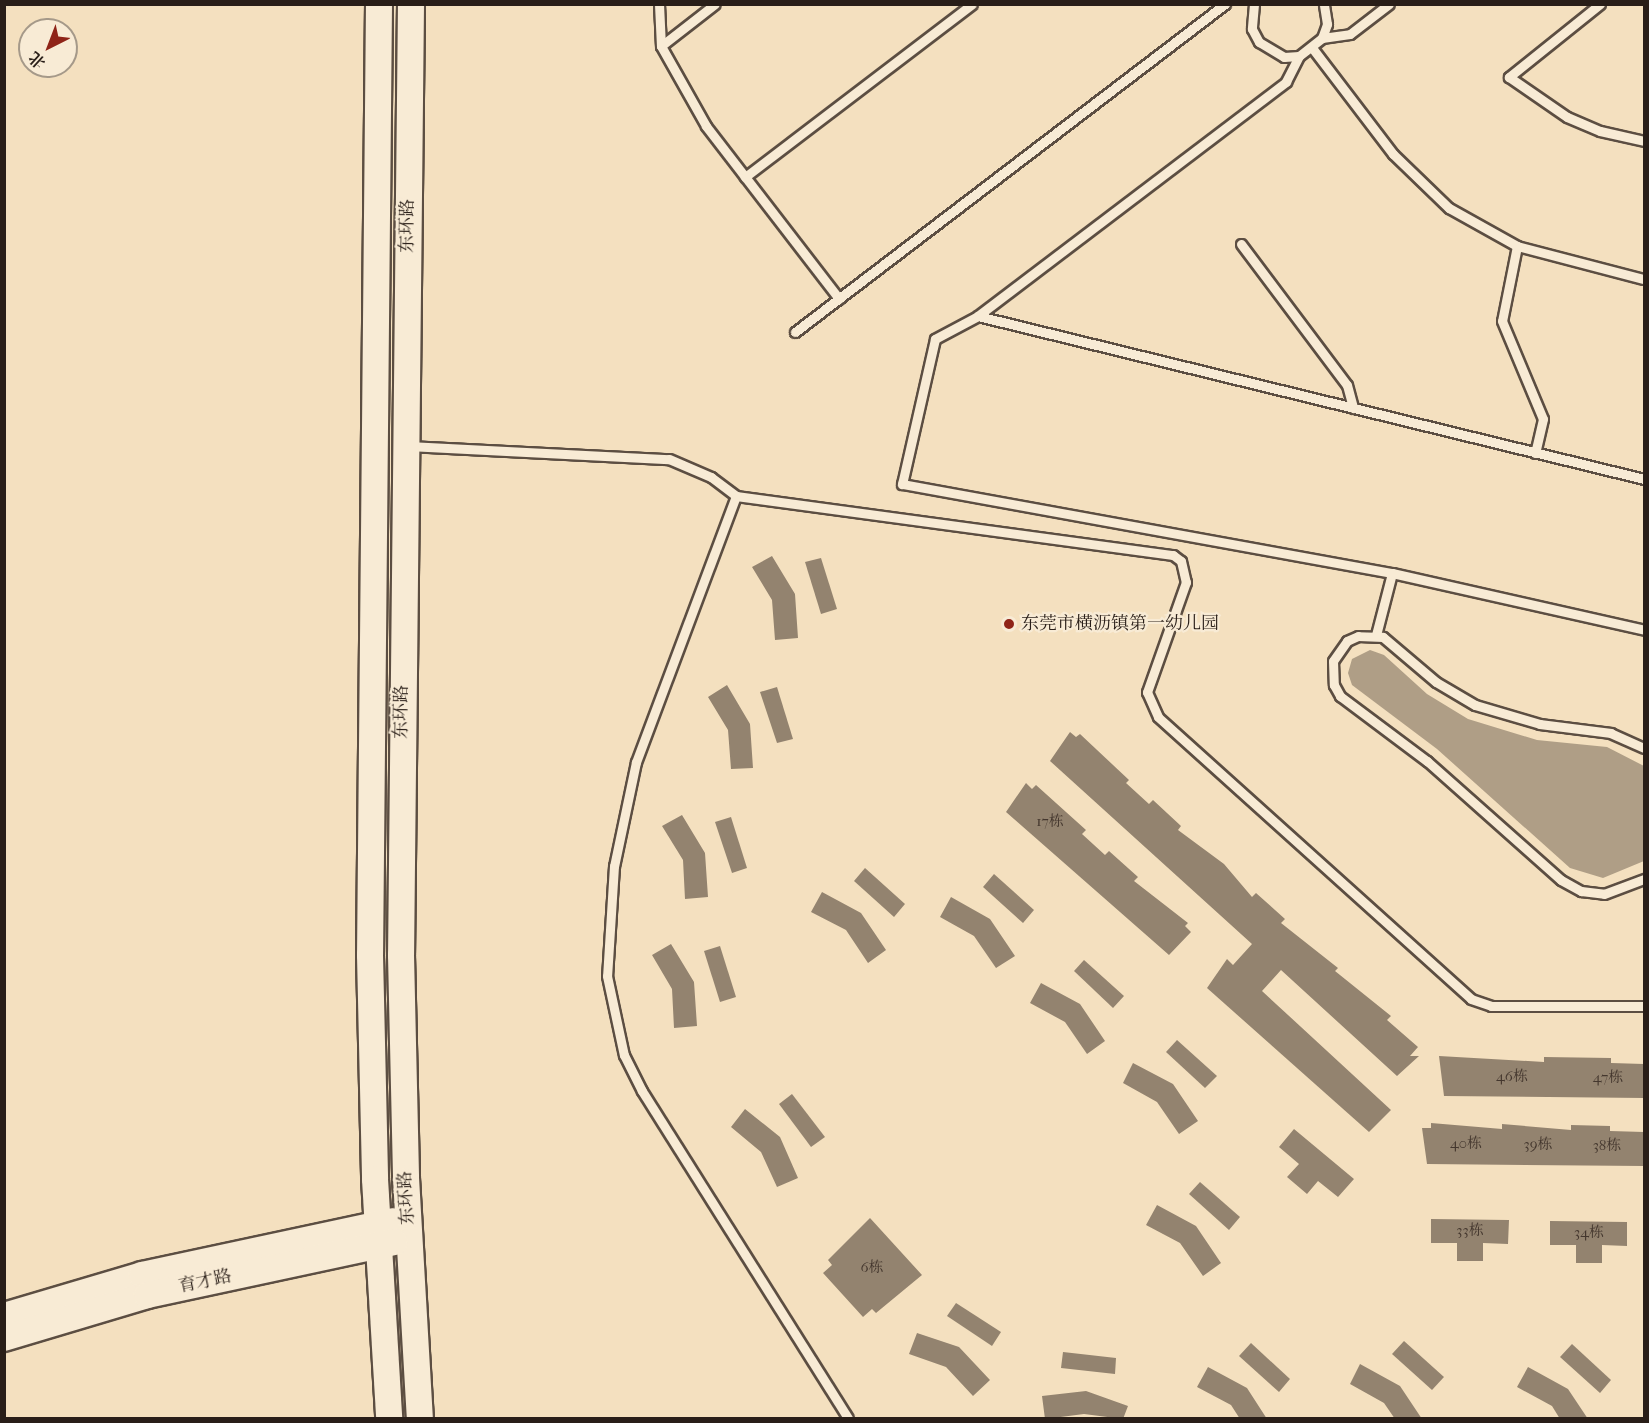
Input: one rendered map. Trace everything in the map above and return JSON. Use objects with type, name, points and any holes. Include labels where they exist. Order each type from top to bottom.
[{"type":"main road","name":"东环路","points":[[379,4],[370,888],[377,1235],[388,1419]]},
{"type":"main road","name":"东环路","points":[[411,4],[401,955],[408,1228],[420,1419]]},
{"type":"main road","name":"育才路","points":[[4,1338],[147,1295],[408,1228]]},
{"type":"main road","name":"育才路","points":[[4,1316],[141,1275],[377,1235]]},
{"type":"lane","points":[[659,4],[661,46],[706,126],[839,299]]},
{"type":"lane","points":[[661,46],[715,4]]},
{"type":"lane","points":[[745,177],[972,4]]},
{"type":"lane","points":[[795,332],[1225,4]]},
{"type":"lane","points":[[1254,4],[1252,28],[1259,42],[1270,52],[1299,56]]},
{"type":"lane","points":[[1324,4],[1327,24],[1323,38],[1312,49],[1299,56],[1286,82],[978,316],[935,339],[902,484],[1392,573],[1644,630]]},
{"type":"lane","points":[[1323,38],[1350,34],[1389,4]]},
{"type":"lane","points":[[1600,4],[1509,77],[1567,117],[1600,131],[1644,141]]},
{"type":"lane","points":[[1312,49],[1419,182],[1473,224],[1517,246],[1644,279]]},
{"type":"lane","points":[[1241,244],[1347,385],[1353,408]]},
{"type":"lane","points":[[1517,246],[1502,321],[1543,419],[1535,453]]},
{"type":"lane","points":[[978,316],[1644,479]]},
{"type":"lane","points":[[406,446],[669,459],[711,477],[736,496],[1173,555],[1181,561],[1186,582],[1150,678],[1150,706],[1158,717],[1471,999],[1491,1006],[1644,1006]]},
{"type":"lane","points":[[736,496],[636,762],[614,866],[607,976],[624,1055],[642,1091],[848,1419]]},
{"type":"lane","points":[[1376,635],[1392,573]]},
{"type":"lane","points":[[1644,748],[1611,733],[1539,724],[1475,705],[1436,682],[1394,643],[1376,635],[1358,636],[1339,650],[1332,673],[1341,696],[1427,761],[1561,880],[1581,891],[1604,894],[1644,879]]},
{"type":"shaded area","points":[[1370,650],[1384,655],[1427,694],[1468,719],[1537,740],[1607,747],[1644,766],[1644,861],[1603,878],[1570,868],[1437,749],[1352,685],[1348,673],[1352,659]]},
{"type":"building","points":[[772,556],[795,594],[798,638],[775,640],[772,600],[752,567]]},
{"type":"building","points":[[821,558],[837,609],[821,614],[805,562]]},
{"type":"building","points":[[727,685],[750,724],[753,768],[731,769],[728,730],[708,697]]},
{"type":"building","points":[[777,687],[793,739],[777,743],[760,692]]},
{"type":"building","points":[[1070,732],[1076,737],[1080,734],[1129,780],[1126,783],[1149,804],[1153,800],[1181,826],[1178,830],[1224,864],[1252,897],[1256,893],[1285,919],[1281,923],[1338,968],[1335,971],[1391,1016],[1387,1020],[1418,1047],[1410,1056],[1419,1056],[1397,1076],[1281,970],[1262,991],[1391,1110],[1369,1132],[1207,988],[1227,959],[1233,965],[1252,944],[1050,761]]},
{"type":"building","points":[[1026,783],[1032,789],[1036,785],[1086,830],[1082,834],[1105,855],[1109,851],[1138,877],[1134,881],[1188,923],[1185,926],[1191,932],[1169,955],[1006,812]]},
{"type":"building","points":[[682,815],[705,853],[708,897],[685,899],[683,860],[662,826]]},
{"type":"building","points":[[731,817],[747,868],[732,873],[715,822]]},
{"type":"building","points":[[865,868],[905,904],[894,917],[854,881]]},
{"type":"building","points":[[994,874],[1034,910],[1023,923],[983,887]]},
{"type":"building","points":[[822,892],[861,913],[886,950],[868,963],[846,930],[811,912]]},
{"type":"building","points":[[951,897],[990,919],[1015,956],[996,968],[974,936],[940,917]]},
{"type":"building","points":[[671,944],[694,982],[697,1026],[674,1028],[672,989],[652,955]]},
{"type":"building","points":[[720,946],[736,997],[720,1002],[704,951]]},
{"type":"building","points":[[1084,960],[1124,996],[1113,1008],[1074,971]]},
{"type":"building","points":[[1041,983],[1080,1004],[1105,1041],[1087,1054],[1065,1022],[1030,1003]]},
{"type":"building","points":[[1177,1040],[1217,1076],[1205,1088],[1166,1052]]},
{"type":"building","points":[[1439,1056],[1544,1062],[1544,1057],[1611,1058],[1611,1063],[1644,1064],[1644,1098],[1444,1096]]},
{"type":"building","points":[[1133,1063],[1173,1084],[1198,1121],[1179,1134],[1157,1102],[1123,1083]]},
{"type":"building","points":[[792,1094],[825,1137],[811,1147],[779,1104]]},
{"type":"building","points":[[745,1109],[780,1137],[798,1178],[777,1187],[761,1152],[731,1127]]},
{"type":"building","points":[[1431,1123],[1502,1129],[1502,1124],[1571,1130],[1571,1125],[1610,1126],[1610,1131],[1644,1132],[1644,1166],[1427,1164],[1422,1128],[1431,1128]]},
{"type":"building","points":[[1294,1129],[1354,1179],[1338,1197],[1318,1181],[1307,1194],[1287,1177],[1299,1164],[1279,1147]]},
{"type":"building","points":[[1200,1182],[1240,1217],[1229,1230],[1189,1194]]},
{"type":"building","points":[[1157,1205],[1196,1226],[1221,1263],[1203,1276],[1180,1243],[1146,1225]]},
{"type":"building","points":[[870,1218],[922,1275],[876,1313],[872,1309],[863,1317],[823,1273],[832,1265],[828,1260]]},
{"type":"building","points":[[1431,1219],[1509,1220],[1508,1244],[1483,1243],[1483,1261],[1457,1261],[1457,1243],[1431,1243]]},
{"type":"building","points":[[1550,1221],[1627,1222],[1627,1246],[1602,1245],[1602,1263],[1576,1263],[1576,1245],[1550,1245]]},
{"type":"building","points":[[956,1303],[1001,1332],[992,1346],[947,1316]]},
{"type":"building","points":[[917,1333],[959,1347],[990,1380],[973,1396],[946,1367],[909,1354]]},
{"type":"building","points":[[1404,1341],[1444,1377],[1432,1390],[1392,1354]]},
{"type":"building","points":[[1251,1343],[1290,1379],[1279,1392],[1239,1356]]},
{"type":"building","points":[[1572,1344],[1611,1380],[1600,1393],[1560,1357]]},
{"type":"building","points":[[1063,1352],[1116,1358],[1115,1374],[1061,1368]]},
{"type":"building","points":[[1360,1364],[1400,1386],[1422,1419],[1395,1419],[1384,1403],[1350,1384]]},
{"type":"building","points":[[1208,1367],[1247,1388],[1267,1419],[1240,1419],[1231,1405],[1197,1387]]},
{"type":"building","points":[[1528,1367],[1568,1389],[1588,1419],[1560,1419],[1552,1406],[1517,1387]]},
{"type":"building","points":[[1086,1391],[1128,1406],[1123,1419],[1084,1414],[1045,1419],[1042,1396]]},
{"type":"place","name":"东莞市横沥镇第一幼儿园","points":[[1009,624]]}]
